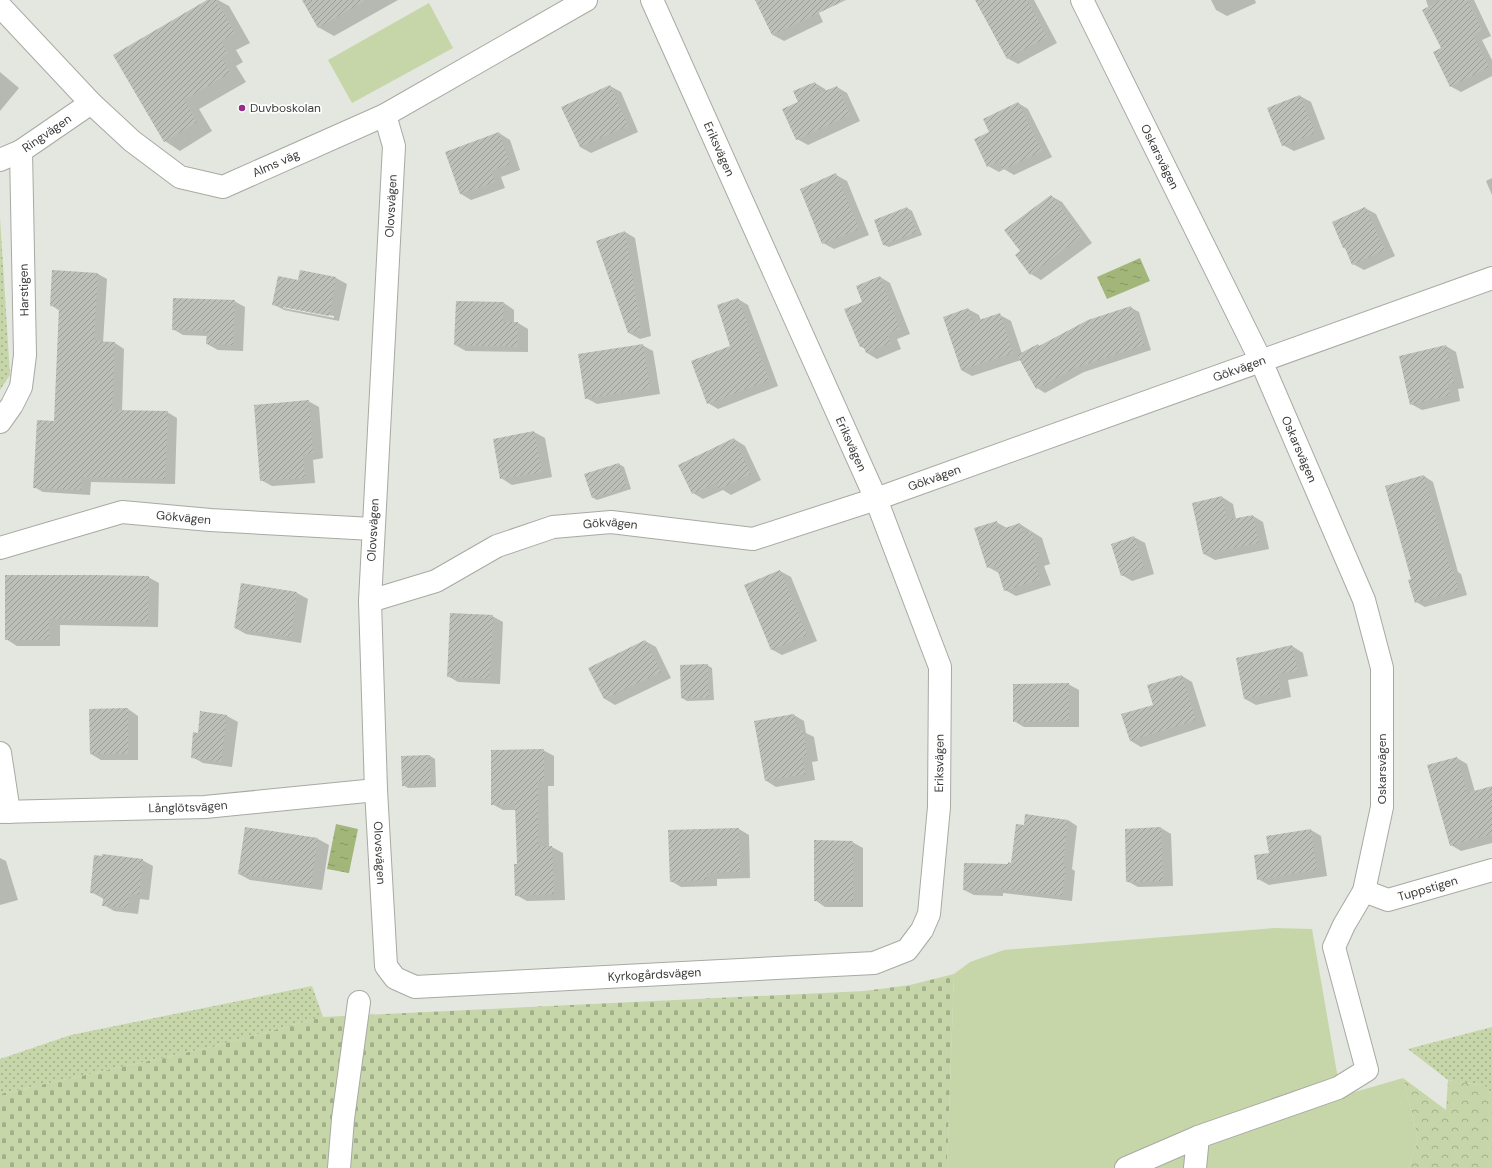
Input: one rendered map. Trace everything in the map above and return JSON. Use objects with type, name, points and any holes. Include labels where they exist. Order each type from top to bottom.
[{"type":"street","name":"Alms väg","points":[[0,6],[92,103],[132,141],[180,177],[223,188],[385,115],[586,0]]},
{"type":"street","name":"Eriksvägen","points":[[652,0],[876,500],[940,667],[939,807],[929,914]]},
{"type":"street","name":"Oskarsvägen","points":[[1082,0],[1261,361],[1364,600],[1382,668],[1382,807],[1364,891],[1344,925],[1334,947],[1367,1070],[1338,1088],[1198,1137]]},
{"type":"street","name":"Ringvägen","points":[[0,160],[21,151],[92,103]]},
{"type":"street","name":"Olovsvägen","points":[[385,115],[394,146],[372,529],[370,601],[376,790],[386,945]]},
{"type":"street","name":"Harstigen","points":[[0,422],[22,387],[25,355],[21,151]]},
{"type":"street","name":"Gökvägen","points":[[370,601],[436,581],[496,546],[553,527],[611,522],[753,539],[876,500],[1492,278]]},
{"type":"street","name":"Gökvägen","points":[[0,548],[122,512],[210,520],[372,529]]},
{"type":"street","points":[[0,753],[4,812]]},
{"type":"street","name":"Långlötsvägen","points":[[4,812],[205,807],[376,790]]},
{"type":"street","name":"Tuppstigen","points":[[1364,891],[1388,900],[1492,870]]},
{"type":"street","name":"Kyrkogårdsvägen","points":[[386,945],[386,966],[395,978],[415,987],[874,963],[906,950],[922,930],[929,914]]},
{"type":"street","points":[[338,1168],[359,1002]]},
{"type":"street","points":[[1126,1168],[1198,1137],[1195,1168]]},
{"type":"green space","points":[[429,3],[453,48],[352,103],[328,60]]},
{"type":"green space","points":[[0,217],[10,375],[0,390]]},
{"type":"green space","points":[[1274,928],[1312,929],[1341,1096],[1403,1078],[1418,1139],[1408,1168],[947,1168],[954,974],[970,962],[1004,950]]},
{"type":"green space","points":[[954,974],[947,1168],[0,1168],[0,1094],[207,1048],[323,1017],[864,991],[910,985]]},
{"type":"green space","points":[[312,986],[323,1017],[207,1048],[0,1094],[0,1059],[71,1035]]},
{"type":"green space","points":[[1492,1027],[1492,1094],[1485,1086],[1448,1080],[1408,1049]]},
{"type":"green space","points":[[1403,1078],[1446,1110],[1448,1080],[1485,1086],[1492,1094],[1492,1168],[1408,1168],[1418,1139]]},
{"type":"water","points":[[1140,258],[1150,281],[1107,299],[1097,277]]},
{"type":"water","points":[[336,824],[358,829],[349,873],[327,869]]},
{"type":"building","points":[[207,0],[216,0],[235,33],[221,41],[228,53],[221,57],[230,73],[184,100],[197,122],[164,142],[113,55]]},
{"type":"building","points":[[302,0],[366,0],[318,28]]},
{"type":"building","points":[[755,0],[846,0],[772,35]]},
{"type":"building","points":[[975,0],[1027,0],[1047,37],[1007,59]]},
{"type":"building","points":[[1441,0],[1467,0],[1482,30],[1473,35],[1489,67],[1450,87],[1433,52],[1441,48],[1422,10]]},
{"type":"building","points":[[815,82],[820,93],[837,86],[850,115],[796,140],[782,109],[798,102],[793,91]]},
{"type":"building","points":[[610,85],[628,126],[580,147],[561,107]]},
{"type":"building","points":[[1300,95],[1315,133],[1282,146],[1267,108]]},
{"type":"building","points":[[1018,102],[1042,151],[1003,170],[999,161],[987,167],[974,139],[989,132],[983,119]]},
{"type":"building","points":[[499,132],[510,164],[491,171],[495,182],[460,194],[445,152]]},
{"type":"building","points":[[836,173],[859,229],[822,244],[800,189]]},
{"type":"building","points":[[1051,195],[1082,236],[1030,275],[1015,255],[1020,251],[1004,230]]},
{"type":"building","points":[[907,207],[917,232],[883,245],[874,220]]},
{"type":"building","points":[[1365,207],[1385,250],[1352,265],[1332,222]]},
{"type":"building","points":[[625,231],[641,330],[628,333],[596,241]]},
{"type":"building","points":[[52,270],[98,273],[94,341],[115,342],[112,410],[168,411],[165,479],[82,477],[81,490],[33,488],[37,420],[54,421],[59,307],[50,306]]},
{"type":"building","points":[[300,270],[336,277],[329,316],[272,305],[278,276],[298,280]]},
{"type":"building","points":[[880,276],[900,329],[887,333],[891,343],[866,353],[863,345],[860,347],[844,309],[862,302],[856,286]]},
{"type":"building","points":[[173,298],[235,300],[233,345],[206,344],[207,331],[172,330]]},
{"type":"building","points":[[738,298],[769,380],[707,404],[691,361],[730,346],[717,305]]},
{"type":"building","points":[[456,301],[504,302],[503,322],[518,322],[517,347],[454,345]]},
{"type":"building","points":[[1131,306],[1144,345],[1075,368],[1036,389],[1017,355],[1038,344],[1039,346],[1088,320]]},
{"type":"building","points":[[968,308],[973,322],[1000,313],[1013,353],[961,370],[943,317]]},
{"type":"building","points":[[643,344],[650,388],[585,399],[578,354]]},
{"type":"building","points":[[1446,345],[1454,383],[1448,384],[1450,395],[1410,405],[1399,356]]},
{"type":"building","points":[[309,400],[313,453],[303,454],[305,478],[260,481],[254,405]]},
{"type":"building","points":[[534,431],[542,472],[500,479],[493,439]]},
{"type":"building","points":[[734,438],[751,474],[719,489],[716,483],[692,494],[678,465]]},
{"type":"building","points":[[619,463],[627,487],[592,498],[584,474]]},
{"type":"building","points":[[1424,475],[1450,568],[1452,568],[1459,590],[1415,603],[1408,580],[1411,579],[1385,486]]},
{"type":"building","points":[[1222,496],[1227,520],[1253,515],[1259,543],[1203,554],[1192,503]]},
{"type":"building","points":[[997,521],[999,530],[1020,523],[1023,533],[1031,531],[1040,558],[1034,560],[1040,579],[1004,591],[996,565],[987,568],[974,528]]},
{"type":"building","points":[[1134,536],[1144,568],[1121,576],[1111,544]]},
{"type":"building","points":[[780,570],[807,635],[771,650],[744,585]]},
{"type":"building","points":[[5,575],[149,576],[148,622],[49,619],[49,640],[5,640]]},
{"type":"building","points":[[241,583],[297,592],[291,637],[234,628]]},
{"type":"building","points":[[450,613],[493,615],[490,679],[447,677]]},
{"type":"building","points":[[645,640],[661,672],[604,699],[588,668]]},
{"type":"building","points":[[1292,645],[1298,671],[1278,674],[1281,692],[1244,699],[1236,658]]},
{"type":"building","points":[[708,664],[709,698],[681,698],[680,665]]},
{"type":"building","points":[[1182,675],[1196,720],[1130,741],[1121,714],[1153,705],[1147,685]]},
{"type":"building","points":[[1069,683],[1069,721],[1013,722],[1013,684]]},
{"type":"building","points":[[128,708],[128,754],[90,754],[89,709]]},
{"type":"building","points":[[200,711],[227,715],[221,762],[191,758],[193,732],[198,733]]},
{"type":"building","points":[[794,714],[797,730],[803,730],[807,756],[802,756],[805,774],[765,781],[754,721]]},
{"type":"building","points":[[544,749],[544,781],[538,781],[538,846],[552,846],[554,894],[515,896],[514,864],[517,864],[515,804],[491,805],[491,750]]},
{"type":"building","points":[[430,755],[431,784],[402,786],[401,756]]},
{"type":"building","points":[[1457,757],[1467,793],[1492,786],[1492,834],[1450,846],[1427,765]]},
{"type":"building","points":[[1025,814],[1068,820],[1063,865],[1066,865],[1062,896],[993,888],[993,891],[963,890],[964,863],[1011,863],[1016,824],[1024,825]]},
{"type":"building","points":[[245,827],[318,838],[311,885],[238,874]]},
{"type":"building","points":[[1161,827],[1163,881],[1126,882],[1125,829]]},
{"type":"building","points":[[739,828],[740,872],[707,873],[707,880],[670,882],[668,830]]},
{"type":"building","points":[[1311,829],[1317,870],[1257,880],[1254,855],[1269,853],[1266,836]]},
{"type":"building","points":[[814,840],[853,841],[853,901],[814,901]]},
{"type":"building","points":[[102,854],[143,859],[139,895],[129,894],[128,908],[102,906],[104,894],[90,893],[94,855],[102,856]]},
{"type":"place","name":"Duvboskolan","points":[[242,108]]}]
